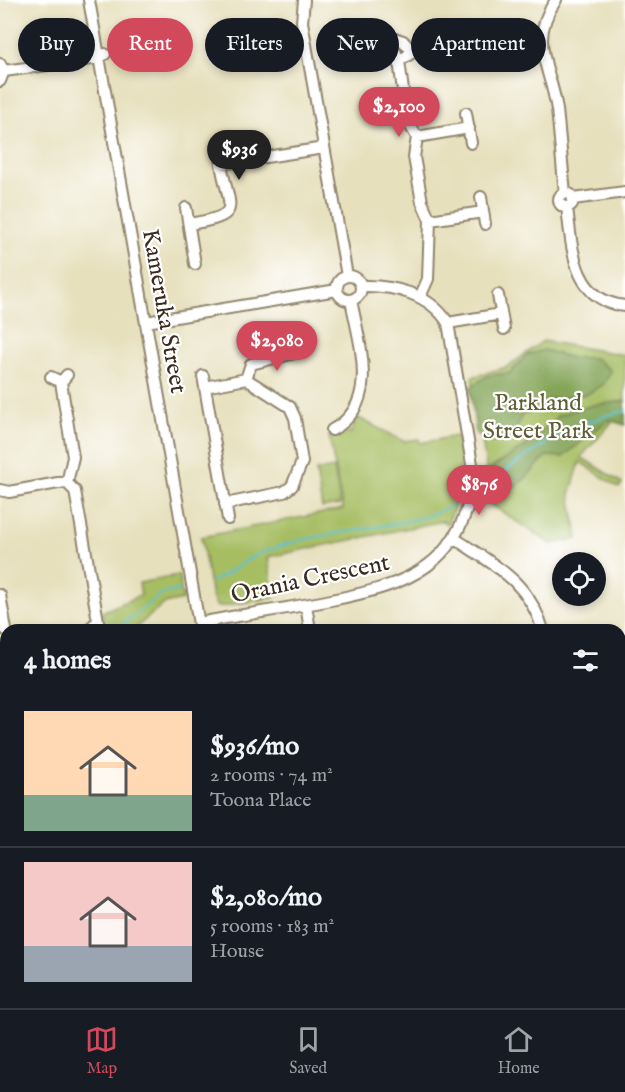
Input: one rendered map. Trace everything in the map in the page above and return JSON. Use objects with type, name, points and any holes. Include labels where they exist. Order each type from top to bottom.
[{"type":"street","name":"Kameruka Street","points":[[89,0],[102,56],[203,624]]},
{"type":"street","name":"Kameruka Street","points":[[96,0],[102,56]]},
{"type":"street","points":[[304,0],[302,22],[347,276]]},
{"type":"street","points":[[556,0],[546,16],[541,35],[542,54],[556,107],[574,259],[580,277],[589,290],[603,300],[625,306]]},
{"type":"street","points":[[399,39],[403,40],[411,50]]},
{"type":"street","points":[[411,53],[399,61],[407,120],[417,137],[414,157],[422,202],[430,220],[428,279],[420,297]]},
{"type":"street","points":[[1,72],[102,56]]},
{"type":"street","points":[[466,113],[471,144]]},
{"type":"street","points":[[417,137],[468,128]]},
{"type":"street","points":[[189,224],[214,220],[230,211],[231,200],[216,165],[324,148]]},
{"type":"street","points":[[568,200],[625,192]]},
{"type":"street","points":[[481,197],[485,224]]},
{"type":"street","points":[[186,208],[195,264]]},
{"type":"street","points":[[430,220],[483,212]]},
{"type":"street","points":[[347,276],[358,279],[361,286],[360,294],[351,300],[340,297],[337,290],[338,283],[347,276]]},
{"type":"street","points":[[361,286],[395,288],[420,297],[440,309],[448,322],[501,314]]},
{"type":"street","points":[[149,322],[337,290]]},
{"type":"street","points":[[498,296],[504,329]]},
{"type":"street","points":[[332,430],[350,416],[363,389],[363,370],[351,300]]},
{"type":"street","name":"Orania Crescent","points":[[213,624],[390,587],[429,564],[454,538],[470,500],[474,476],[448,322]]},
{"type":"street","points":[[246,379],[250,364],[296,353]]},
{"type":"street","points":[[60,378],[73,457],[67,483]]},
{"type":"street","points":[[225,504],[284,492],[292,486],[302,462],[295,418],[290,407],[246,379],[204,381],[225,504],[228,519]]},
{"type":"street","points":[[0,490],[9,492],[67,483]]},
{"type":"street","points":[[67,483],[75,491],[98,621],[95,624]]},
{"type":"street","points":[[454,538],[507,573],[525,591],[537,611],[541,624]]},
{"type":"street","points":[[0,595],[5,624]]},
{"type":"street","points":[[306,605],[309,624]]},
{"type":"green space","name":"Parkland Street Park","points":[[543,341],[625,355],[625,420],[613,421],[581,457],[622,483],[619,488],[580,462],[570,494],[578,539],[551,544],[481,498],[486,466],[472,377],[507,367]]},
{"type":"green space","points":[[544,350],[572,358],[595,358],[611,371],[604,384],[588,394],[548,400],[539,410],[522,414],[515,434],[492,442],[476,434],[470,387],[487,376],[510,373],[527,355]]},
{"type":"green space","points":[[625,401],[625,425],[608,420],[563,457],[546,456],[521,482],[507,489],[490,488],[488,470],[527,445],[559,415],[593,405]]},
{"type":"green space","points":[[357,417],[403,441],[419,439],[420,443],[457,436],[460,459],[459,492],[447,524],[443,521],[268,557],[274,598],[217,607],[212,597],[201,537],[343,509],[329,436],[342,429],[351,433]]},
{"type":"green space","points":[[334,468],[340,505],[322,508],[316,471]]},
{"type":"green space","points":[[179,575],[183,600],[164,604],[140,624],[99,624],[103,620],[102,612],[141,595],[139,583]]},
{"type":"waterway","points":[[485,486],[534,451],[569,431],[625,411]]},
{"type":"waterway","points":[[212,581],[268,550],[309,538],[421,518],[456,503]]},
{"type":"waterway","points":[[123,624],[161,594],[180,590]]}]
